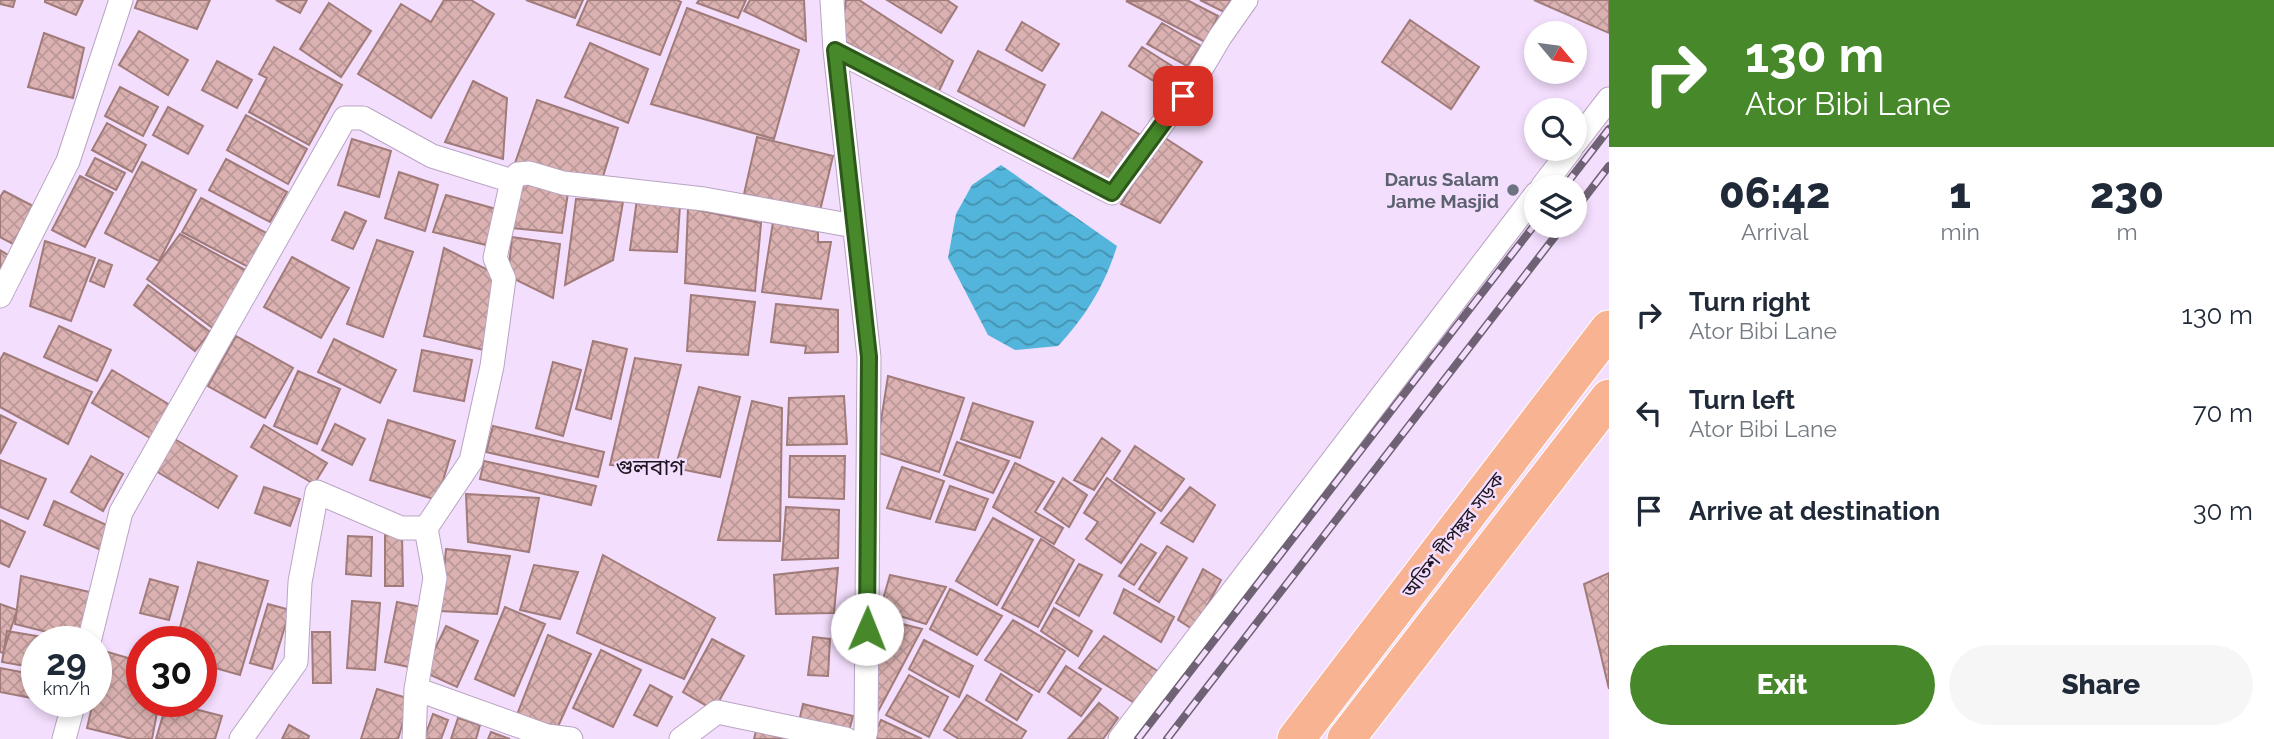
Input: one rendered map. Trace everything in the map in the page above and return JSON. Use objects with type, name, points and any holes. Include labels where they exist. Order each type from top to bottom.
[{"type":"main road","name":"অতিশ দীপঙ্কর সড়ক","points":[[1296,739],[1609,329]]},
{"type":"main road","name":"অতিশ দীপঙ্কর সড়ক","points":[[1346,739],[1609,398]]},
{"type":"street","points":[[0,296],[68,161],[121,0]]},
{"type":"street","points":[[832,0],[835,50],[869,357],[868,606],[866,731],[863,739]]},
{"type":"street","points":[[835,50],[1112,193],[1197,76],[1246,0]]},
{"type":"street","points":[[1587,128],[1609,99]]},
{"type":"street","points":[[93,626],[121,512],[345,118],[363,118],[432,156],[512,181]]},
{"type":"street","points":[[1551,175],[1562,161]]},
{"type":"street","points":[[414,739],[416,689],[435,578],[426,528],[471,461],[492,366],[504,279],[495,258],[512,181],[518,174],[529,173],[564,183],[704,199],[854,226]]},
{"type":"street","points":[[1120,739],[1524,210]]},
{"type":"street","points":[[241,739],[296,662],[300,582],[317,492],[401,528],[426,528]]},
{"type":"street","points":[[416,689],[547,736],[571,739]]},
{"type":"street","points":[[681,739],[717,712],[846,739]]},
{"type":"street","points":[[64,739],[70,717]]},
{"type":"water","points":[[1001,165],[1117,246],[1107,274],[1093,299],[1058,346],[1015,350],[988,335],[948,258],[956,214],[972,185]]},
{"type":"building","points":[[0,0],[15,0],[13,7],[0,4]]},
{"type":"building","points":[[45,0],[83,0],[76,15]]},
{"type":"building","points":[[138,0],[210,0],[197,29],[135,8]]},
{"type":"building","points":[[276,0],[307,0],[300,13]]},
{"type":"building","points":[[444,0],[471,0],[494,14],[431,118],[358,74],[401,4],[431,22]]},
{"type":"building","points":[[526,0],[583,0],[575,18]]},
{"type":"building","points":[[588,0],[681,2],[660,55],[577,25]]},
{"type":"building","points":[[699,0],[746,0],[738,18],[697,3]]},
{"type":"building","points":[[750,0],[804,0],[806,41],[744,11]]},
{"type":"building","points":[[846,0],[859,0],[953,61],[938,93],[840,39]]},
{"type":"building","points":[[887,0],[947,0],[957,7],[941,33]]},
{"type":"building","points":[[1187,0],[1218,16],[1205,42],[1126,1]]},
{"type":"building","points":[[1200,0],[1231,0],[1224,12]]},
{"type":"building","points":[[1534,0],[1609,0],[1609,33],[1587,21]]},
{"type":"building","points":[[329,3],[371,31],[341,77],[300,49]]},
{"type":"building","points":[[687,8],[799,50],[774,139],[651,104]]},
{"type":"building","points":[[1410,20],[1479,67],[1451,109],[1382,62]]},
{"type":"building","points":[[1022,22],[1059,44],[1042,71],[1006,50]]},
{"type":"building","points":[[1162,23],[1201,46],[1187,66],[1147,44]]},
{"type":"building","points":[[139,31],[188,60],[168,95],[119,65]]},
{"type":"building","points":[[44,33],[84,48],[73,98],[28,87]]},
{"type":"building","points":[[590,43],[648,69],[628,123],[565,97]]},
{"type":"building","points":[[274,47],[342,85],[309,145],[249,112],[267,78],[259,74]]},
{"type":"building","points":[[1142,47],[1183,73],[1170,91],[1129,66]]},
{"type":"building","points":[[978,51],[1045,85],[1024,126],[958,91]]},
{"type":"building","points":[[217,61],[252,80],[237,108],[202,90]]},
{"type":"building","points":[[473,81],[507,98],[503,159],[445,142]]},
{"type":"building","points":[[120,87],[158,107],[143,136],[105,116]]},
{"type":"building","points":[[537,100],[618,128],[600,186],[515,163]]},
{"type":"building","points":[[168,107],[203,126],[188,154],[153,135]]},
{"type":"building","points":[[1102,112],[1144,137],[1115,186],[1072,161]]},
{"type":"building","points":[[246,115],[307,149],[288,184],[227,150]]},
{"type":"building","points":[[107,123],[146,145],[132,172],[92,150]]},
{"type":"building","points":[[1162,136],[1202,162],[1160,223],[1121,204]]},
{"type":"building","points":[[757,137],[833,156],[820,211],[744,194]]},
{"type":"building","points":[[352,139],[391,151],[379,197],[338,185]]},
{"type":"building","points":[[95,158],[125,173],[116,190],[86,175]]},
{"type":"building","points":[[226,159],[287,192],[270,222],[209,190]]},
{"type":"building","points":[[142,162],[196,190],[159,261],[105,233]]},
{"type":"building","points":[[399,172],[438,185],[425,231],[385,218]]},
{"type":"building","points":[[80,176],[113,193],[85,247],[52,230]]},
{"type":"building","points":[[518,183],[569,186],[562,233],[512,228]]},
{"type":"building","points":[[4,191],[33,206],[13,244],[0,237],[0,197]]},
{"type":"building","points":[[446,195],[496,209],[486,245],[433,232]]},
{"type":"building","points":[[201,198],[270,235],[252,269],[182,232]]},
{"type":"building","points":[[576,199],[623,202],[613,260],[565,285]]},
{"type":"building","points":[[637,199],[680,205],[677,252],[630,250]]},
{"type":"building","points":[[688,208],[761,223],[755,291],[685,283]]},
{"type":"building","points":[[345,212],[366,221],[353,249],[332,240]]},
{"type":"building","points":[[773,222],[818,232],[818,242],[831,242],[821,299],[762,292]]},
{"type":"building","points":[[180,234],[247,271],[214,329],[147,279]]},
{"type":"building","points":[[512,237],[560,244],[553,298],[508,276]]},
{"type":"building","points":[[377,240],[413,252],[383,337],[347,324]]},
{"type":"building","points":[[45,241],[95,258],[71,321],[30,306]]},
{"type":"building","points":[[444,248],[500,276],[488,351],[424,336]]},
{"type":"building","points":[[0,250],[13,258],[0,279]]},
{"type":"building","points":[[292,257],[349,288],[321,338],[264,307]]},
{"type":"building","points":[[99,260],[112,265],[104,287],[90,281]]},
{"type":"building","points":[[148,285],[210,332],[195,351],[134,305]]},
{"type":"building","points":[[691,295],[755,302],[748,355],[687,351]]},
{"type":"building","points":[[776,304],[838,310],[838,352],[805,353],[806,346],[771,342]]},
{"type":"building","points":[[59,326],[111,350],[97,381],[44,357]]},
{"type":"building","points":[[236,336],[293,368],[265,418],[208,386]]},
{"type":"building","points":[[334,339],[396,370],[380,403],[318,372]]},
{"type":"building","points":[[593,341],[627,349],[611,419],[576,409]]},
{"type":"building","points":[[422,350],[472,360],[464,401],[414,391]]},
{"type":"building","points":[[4,353],[92,392],[68,444],[0,407],[0,360]]},
{"type":"building","points":[[635,358],[681,365],[655,470],[610,465]]},
{"type":"building","points":[[553,362],[581,370],[563,436],[536,428]]},
{"type":"building","points":[[112,370],[170,405],[150,438],[92,403]]},
{"type":"building","points":[[298,371],[340,389],[317,444],[274,426]]},
{"type":"building","points":[[888,376],[964,398],[939,472],[876,452]]},
{"type":"building","points":[[699,387],[740,397],[720,477],[675,468]]},
{"type":"building","points":[[844,396],[847,444],[787,445],[789,398]]},
{"type":"building","points":[[752,401],[782,408],[780,541],[718,540]]},
{"type":"building","points":[[973,403],[1033,422],[1020,458],[961,439]]},
{"type":"building","points":[[0,415],[16,423],[0,454]]},
{"type":"building","points":[[388,420],[455,441],[437,500],[370,480]]},
{"type":"building","points":[[335,424],[365,439],[352,465],[322,450]]},
{"type":"building","points":[[264,425],[327,463],[314,484],[251,447]]},
{"type":"building","points":[[493,426],[604,452],[598,477],[486,452]]},
{"type":"building","points":[[173,438],[237,476],[218,508],[154,470]]},
{"type":"building","points":[[1102,438],[1120,451],[1094,490],[1074,480]]},
{"type":"building","points":[[957,442],[1009,461],[993,493],[944,475]]},
{"type":"building","points":[[1135,446],[1184,479],[1161,511],[1114,479]]},
{"type":"building","points":[[91,456],[123,474],[103,511],[71,492]]},
{"type":"building","points":[[790,456],[845,456],[844,499],[789,497]]},
{"type":"building","points":[[0,460],[46,479],[28,519],[0,507]]},
{"type":"building","points":[[484,461],[596,486],[591,505],[480,479]]},
{"type":"building","points":[[1015,463],[1054,482],[1035,512],[1063,528],[1054,544],[993,507]]},
{"type":"building","points":[[902,467],[944,481],[930,519],[887,508]]},
{"type":"building","points":[[1063,478],[1087,495],[1069,527],[1044,509]]},
{"type":"building","points":[[1107,478],[1155,513],[1121,563],[1086,539],[1098,522],[1084,513]]},
{"type":"building","points":[[950,486],[988,499],[975,530],[936,522]]},
{"type":"building","points":[[264,487],[300,499],[290,526],[255,513]]},
{"type":"building","points":[[1190,487],[1215,505],[1193,542],[1161,523]]},
{"type":"building","points":[[466,494],[539,498],[529,552],[468,542]]},
{"type":"building","points":[[54,501],[113,528],[103,551],[44,525]]},
{"type":"building","points":[[786,507],[839,510],[838,558],[782,560]]},
{"type":"building","points":[[993,518],[1033,540],[997,605],[956,581]]},
{"type":"building","points":[[0,520],[25,532],[9,567],[0,563]]},
{"type":"building","points":[[385,535],[402,535],[403,586],[385,586]]},
{"type":"building","points":[[348,536],[372,537],[371,576],[346,574]]},
{"type":"building","points":[[1041,539],[1074,560],[1038,627],[1002,608]]},
{"type":"building","points":[[1141,544],[1156,553],[1134,585],[1119,576]]},
{"type":"building","points":[[1167,546],[1187,558],[1159,602],[1139,589]]},
{"type":"building","points":[[446,549],[510,556],[497,614],[440,611]]},
{"type":"building","points":[[603,555],[715,618],[684,679],[577,633]]},
{"type":"building","points":[[198,562],[268,581],[240,675],[217,669],[217,626],[180,626]]},
{"type":"building","points":[[1079,564],[1102,575],[1079,616],[1056,603]]},
{"type":"building","points":[[534,565],[578,572],[560,619],[520,610]]},
{"type":"building","points":[[838,568],[834,613],[776,614],[774,575]]},
{"type":"building","points":[[1203,569],[1221,580],[1194,630],[1178,620]]},
{"type":"building","points":[[1609,573],[1609,689],[1584,584]]},
{"type":"building","points":[[890,575],[946,587],[926,624],[880,610]]},
{"type":"building","points":[[21,576],[98,594],[91,626],[15,624]]},
{"type":"building","points":[[150,579],[178,587],[169,620],[140,613]]},
{"type":"building","points":[[950,589],[1002,616],[977,655],[930,629]]},
{"type":"building","points":[[1124,589],[1174,617],[1161,642],[1114,613]]},
{"type":"building","points":[[352,601],[380,603],[375,670],[347,668]]},
{"type":"building","points":[[397,602],[426,608],[414,668],[385,662]]},
{"type":"building","points":[[0,604],[17,610],[3,653],[0,652]]},
{"type":"building","points":[[268,604],[290,610],[272,669],[250,663]]},
{"type":"building","points":[[505,607],[545,624],[514,696],[475,679]]},
{"type":"building","points":[[1054,608],[1092,631],[1078,656],[1041,631]]},
{"type":"building","points":[[875,617],[922,629],[873,721]]},
{"type":"building","points":[[1013,620],[1065,651],[1039,692],[985,660]]},
{"type":"building","points":[[446,626],[478,641],[457,687],[424,672]]},
{"type":"building","points":[[7,631],[21,633],[21,665],[2,662]]},
{"type":"building","points":[[312,632],[330,632],[331,683],[313,683]]},
{"type":"building","points":[[548,635],[591,654],[555,733],[515,720]]},
{"type":"building","points":[[1104,636],[1159,672],[1136,704],[1079,668]]},
{"type":"building","points":[[813,637],[830,639],[828,676],[808,675]]},
{"type":"building","points":[[712,639],[744,656],[714,710],[683,692]]},
{"type":"building","points":[[924,640],[973,666],[959,697],[909,669]]},
{"type":"building","points":[[601,650],[641,670],[613,727],[573,708]]},
{"type":"building","points":[[112,653],[126,657],[126,717],[156,717],[152,739],[132,739],[87,728],[90,717],[112,717]]},
{"type":"building","points":[[1066,666],[1101,689],[1081,716],[1048,693]]},
{"type":"building","points":[[0,668],[21,672],[21,696],[0,692]]},
{"type":"building","points":[[1001,674],[1032,695],[1017,720],[986,700]]},
{"type":"building","points":[[909,675],[948,697],[929,737],[886,715]]},
{"type":"building","points":[[650,685],[672,697],[657,726],[634,715]]},
{"type":"building","points":[[377,689],[410,699],[398,739],[361,739]]},
{"type":"building","points":[[967,695],[1026,731],[1021,739],[959,739],[944,730]]},
{"type":"building","points":[[1099,703],[1118,718],[1103,739],[1068,739]]},
{"type":"building","points":[[803,704],[853,716],[847,739],[795,739]]},
{"type":"building","points":[[433,714],[448,720],[441,739],[424,739]]},
{"type":"building","points":[[222,716],[215,739],[156,739],[163,717]]},
{"type":"building","points":[[458,718],[480,725],[476,739],[451,739]]},
{"type":"building","points":[[881,720],[922,739],[872,739]]},
{"type":"building","points":[[289,725],[309,736],[308,739],[282,739]]},
{"type":"building","points":[[756,731],[786,739],[754,739]]},
{"type":"building","points":[[491,732],[510,739],[488,739]]},
{"type":"railway","points":[[1573,175],[1609,129]]},
{"type":"railway","points":[[1587,194],[1609,166]]},
{"type":"railway","points":[[1138,739],[1524,238]]},
{"type":"railway","points":[[1167,739],[1554,238]]},
{"type":"place","name":"Darus Salam Jame Masjid","points":[[1513,190]]},
{"type":"district","name":"গুলবাগ","points":[[650,466]]},
{"type":"route","points":[[867,629],[869,357],[835,50],[1112,193],[1183,96]]}]
